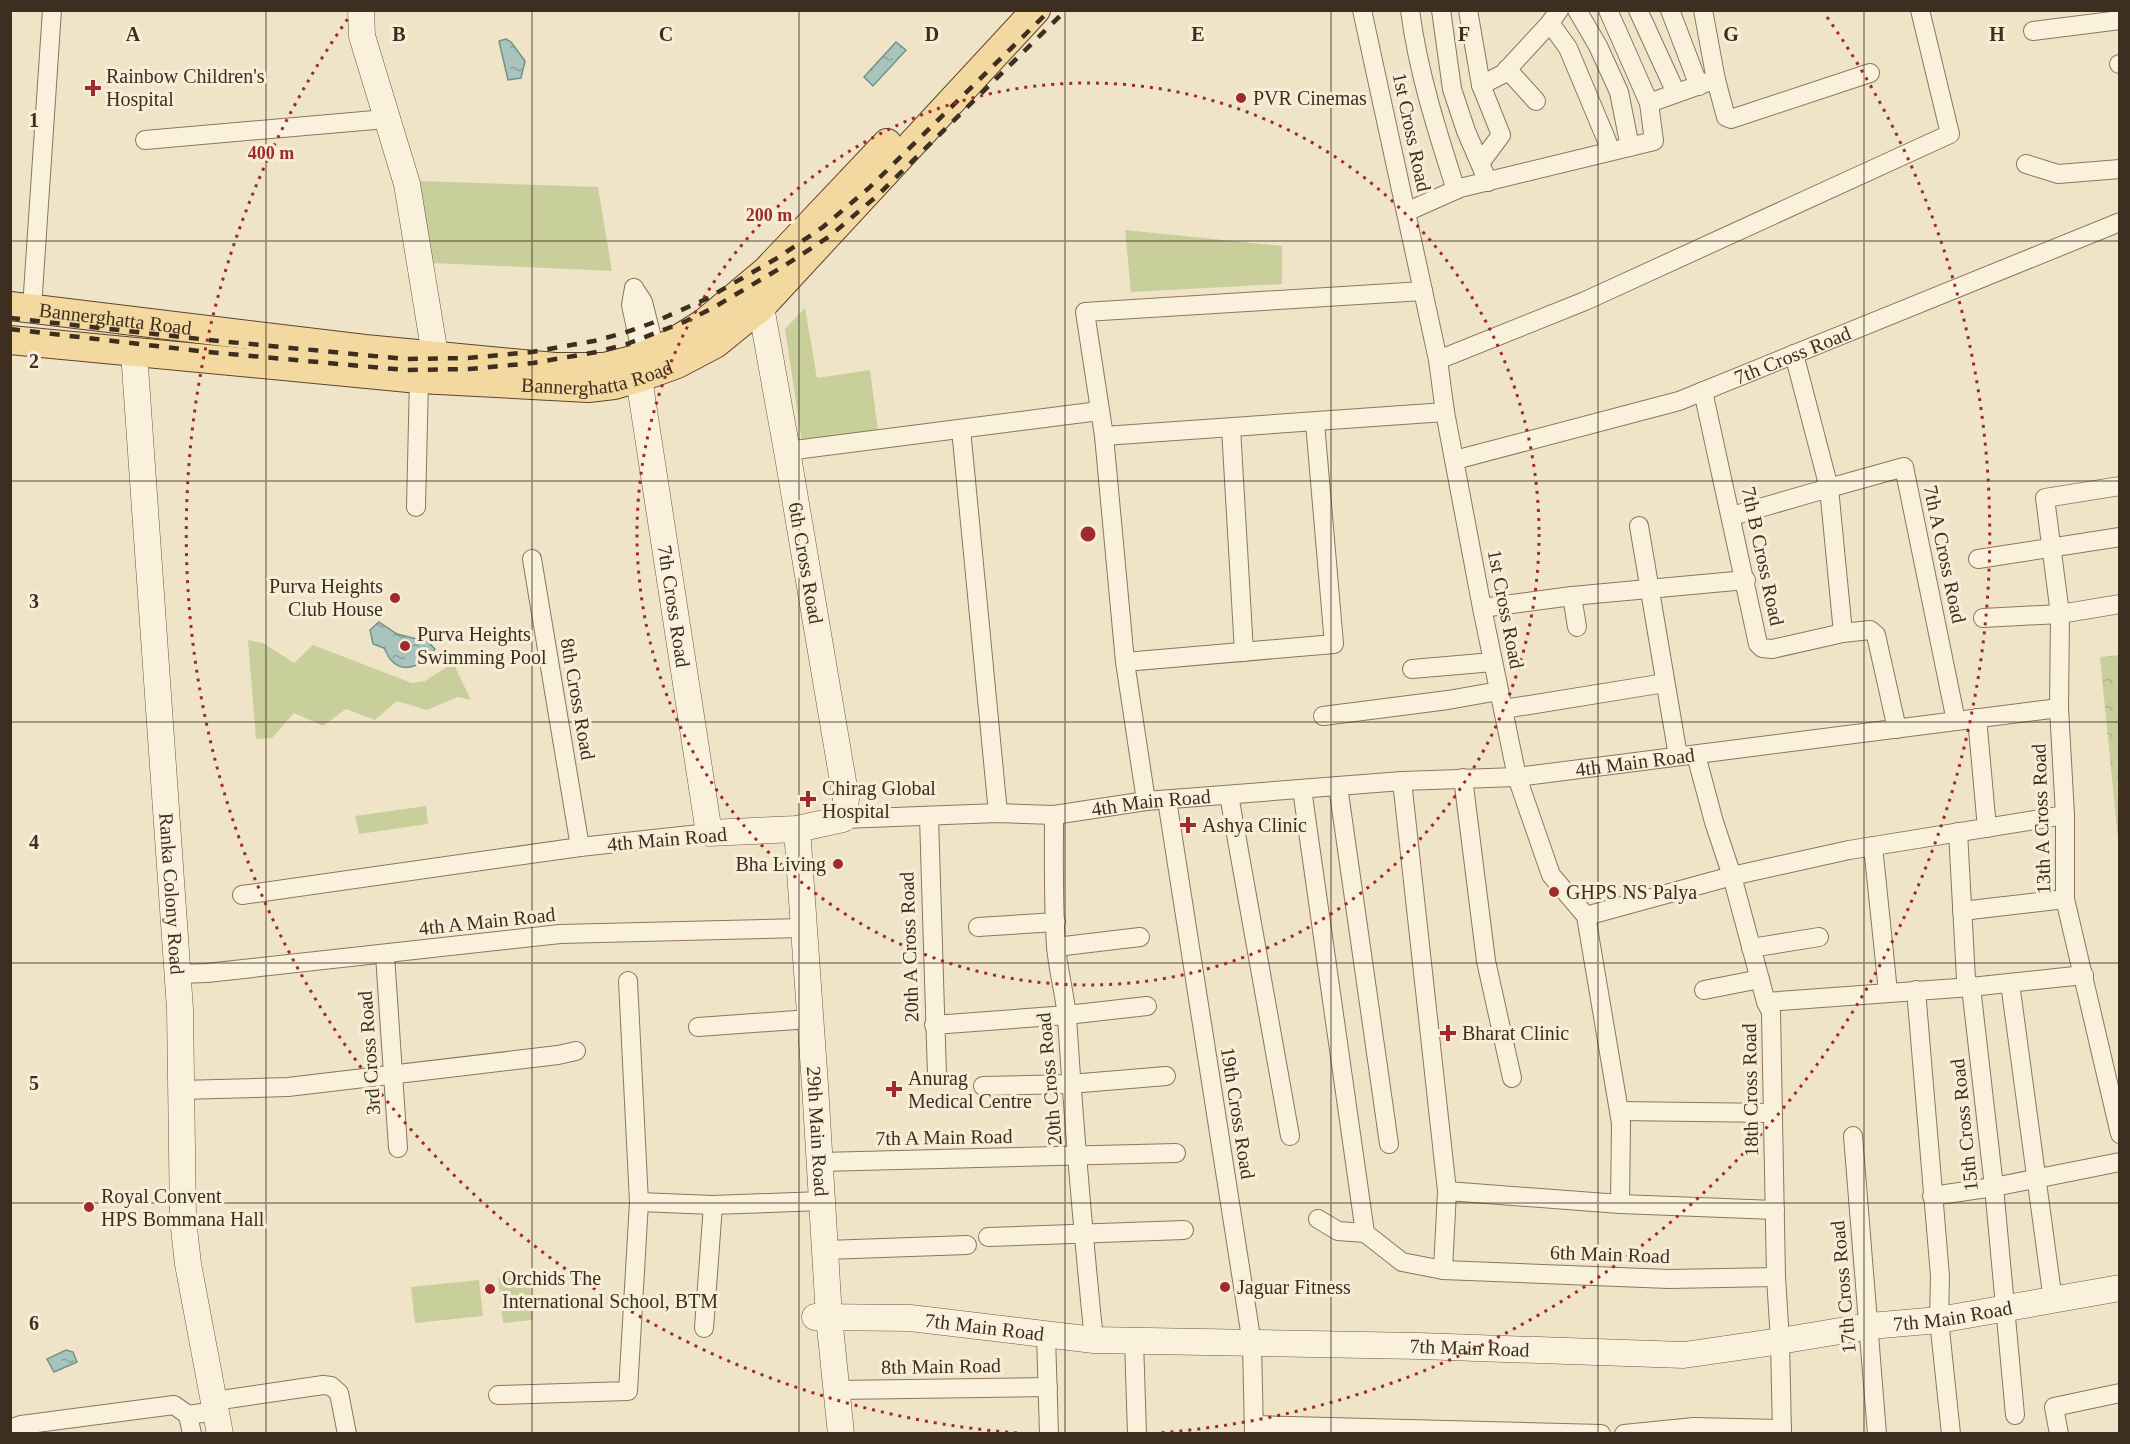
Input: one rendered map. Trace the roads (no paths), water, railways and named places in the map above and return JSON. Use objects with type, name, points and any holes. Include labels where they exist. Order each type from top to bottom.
[{"type":"main road","name":"Bannerghatta Road","points":[[752,299],[774,262],[1013,10]]},
{"type":"main road","name":"Bannerghatta Road","points":[[21,307],[330,345],[555,367],[604,367],[643,361],[677,364],[715,344],[752,299],[1036,10]]},
{"type":"main road","name":"Bannerghatta Road","points":[[10,340],[420,379],[588,388],[614,385],[643,361]]},
{"type":"street","points":[[21,307],[52,10]]},
{"type":"street","points":[[361,10],[362,36],[407,184],[435,355]]},
{"type":"street","name":"1st Cross Road","points":[[1362,10],[1438,360],[1445,412],[1482,608],[1517,777],[1551,875],[1586,916]]},
{"type":"street","points":[[1410,10],[1414,44],[1431,113],[1456,190]]},
{"type":"street","points":[[1441,10],[1452,89],[1466,131],[1488,182]]},
{"type":"street","points":[[1468,10],[1481,85],[1501,135],[1481,162]]},
{"type":"street","points":[[1577,10],[1598,46],[1619,92],[1629,147]]},
{"type":"street","points":[[1406,212],[1456,190],[1654,141],[1649,103],[1608,10]]},
{"type":"street","points":[[1638,10],[1676,93]]},
{"type":"street","points":[[1670,10],[1726,117],[1731,119],[1869,73]]},
{"type":"street","points":[[1703,10],[1708,83]]},
{"type":"street","points":[[1438,360],[1585,301],[1950,134],[1920,10]]},
{"type":"street","points":[[1481,85],[1503,74],[1555,17],[1606,141],[1608,152]]},
{"type":"street","points":[[2033,31],[2120,20]]},
{"type":"street","points":[[1507,69],[1536,101]]},
{"type":"street","points":[[1649,103],[1708,83]]},
{"type":"street","points":[[145,140],[386,119]]},
{"type":"street","points":[[2026,164],[2058,174],[2120,169]]},
{"type":"street","name":"7th Cross Road","points":[[1455,460],[1679,400],[2120,222]]},
{"type":"street","points":[[1146,801],[1125,662],[1104,436],[1085,312],[1423,291]]},
{"type":"street","name":"6th Cross Road","points":[[752,299],[788,451],[846,799],[843,819]]},
{"type":"street","name":"Ranka Colony Road","points":[[134,352],[178,974],[182,1052],[180,1090],[182,1210],[188,1264],[217,1415]]},
{"type":"street","points":[[1794,354],[1829,488],[1843,633],[1870,630],[1876,635],[1897,729]]},
{"type":"street","name":"7th Cross Road","points":[[643,361],[709,834]]},
{"type":"street","points":[[416,507],[420,379]]},
{"type":"street","name":"7th B Cross Road","points":[[1703,391],[1746,580],[1758,644],[1762,648],[1772,649],[1843,633]]},
{"type":"street","points":[[788,451],[1099,411]]},
{"type":"street","points":[[1104,436],[1445,412]]},
{"type":"street","points":[[1125,662],[1334,644],[1314,423]]},
{"type":"street","points":[[1231,428],[1244,652]]},
{"type":"street","points":[[962,429],[998,813]]},
{"type":"street","name":"7th A Cross Road","points":[[1829,488],[1904,467],[1956,721]]},
{"type":"street","name":"13th A Cross Road","points":[[2120,486],[2045,498],[2060,614],[2059,708],[2065,815],[2065,899],[2120,1134]]},
{"type":"street","points":[[1732,516],[1829,488]]},
{"type":"street","points":[[1639,526],[1678,756]]},
{"type":"street","points":[[1978,558],[2120,537]]},
{"type":"street","name":"8th Cross Road","points":[[532,559],[580,847]]},
{"type":"street","points":[[1482,608],[1572,596],[1746,580]]},
{"type":"street","points":[[1572,596],[1577,627]]},
{"type":"street","points":[[1983,618],[2060,614],[2120,604]]},
{"type":"street","points":[[1412,669],[1493,662]]},
{"type":"street","points":[[1504,709],[1665,683]]},
{"type":"street","points":[[1323,716],[1500,691]]},
{"type":"street","name":"4th Main Road","points":[[242,895],[580,847],[709,834],[788,829],[843,819],[998,813],[1054,815],[1146,801],[1402,781],[1517,777],[2059,708]]},
{"type":"street","points":[[1977,718],[1987,828]]},
{"type":"street","name":"18th Cross Road","points":[[1696,756],[1766,1002],[1771,1012],[1776,1277],[1782,1431]]},
{"type":"street","points":[[1463,778],[1486,961],[1512,1078]]},
{"type":"street","points":[[1402,781],[1447,1191],[1443,1269]]},
{"type":"street","points":[[1338,786],[1389,1144]]},
{"type":"street","points":[[1302,789],[1365,1233],[1338,1230],[1318,1219]]},
{"type":"street","points":[[1229,795],[1290,1136]]},
{"type":"street","name":"19th Cross Road","points":[[1167,800],[1252,1344],[1254,1429]]},
{"type":"street","name":"20th Cross Road","points":[[1054,815],[1056,947],[1067,1015],[1070,1084],[1094,1340]]},
{"type":"street","points":[[1620,1204],[1622,1123],[1586,916],[1732,876],[1873,846],[2065,815]]},
{"type":"street","name":"20th A Cross Road","points":[[928,817],[937,1075]]},
{"type":"street","name":"29th Main Road","points":[[788,829],[820,1162],[815,1202],[826,1250],[822,1317],[836,1390],[840,1434]]},
{"type":"street","name":"15th Cross Road","points":[[1958,832],[1966,979],[1971,987],[1994,1187],[2015,1415]]},
{"type":"street","points":[[1873,846],[1888,992]]},
{"type":"street","points":[[1962,911],[2065,899]]},
{"type":"street","points":[[978,927],[1056,922]]},
{"type":"street","name":"4th A Main Road","points":[[178,974],[385,955],[560,934],[796,928]]},
{"type":"street","name":"29th Main Road","points":[[796,928],[796,1020],[815,1202],[827,1434]]},
{"type":"street","points":[[1751,948],[1819,937]]},
{"type":"street","points":[[1056,947],[1140,938]]},
{"type":"street","name":"3rd Cross Road","points":[[385,955],[398,1148]]},
{"type":"street","points":[[1766,1002],[1971,987],[2084,975]]},
{"type":"street","points":[[1704,990],[1760,979]]},
{"type":"street","points":[[498,1395],[628,1391],[639,1202],[628,981]]},
{"type":"street","points":[[2010,983],[2053,1301]]},
{"type":"street","points":[[1916,990],[1940,1276],[1939,1320],[1951,1434]]},
{"type":"street","points":[[934,1025],[1067,1015],[1148,1006]]},
{"type":"street","points":[[698,1027],[796,1020]]},
{"type":"street","points":[[180,1090],[288,1087],[576,1051]]},
{"type":"street","points":[[983,1086],[1070,1084],[1166,1076]]},
{"type":"street","points":[[1619,1111],[1773,1113]]},
{"type":"street","name":"17th Cross Road","points":[[1853,1136],[1877,1434]]},
{"type":"street","name":"7th A Main Road","points":[[820,1162],[1176,1153]]},
{"type":"street","points":[[1932,1196],[1994,1187],[2120,1162]]},
{"type":"street","points":[[1447,1191],[1620,1204],[1775,1210]]},
{"type":"street","points":[[639,1202],[713,1205],[815,1202]]},
{"type":"street","points":[[705,1328],[713,1205]]},
{"type":"street","points":[[988,1237],[1184,1230]]},
{"type":"street","name":"6th Main Road","points":[[1365,1233],[1402,1262],[1443,1269],[1669,1279],[1776,1277]]},
{"type":"street","points":[[826,1250],[967,1245]]},
{"type":"street","name":"7th Main Road","points":[[822,1317],[910,1318],[1094,1340],[1419,1346],[1684,1355],[1870,1326],[1939,1320],[2006,1310],[2120,1288]]},
{"type":"street","points":[[1046,1335],[1049,1434]]},
{"type":"street","points":[[1134,1340],[1137,1434]]},
{"type":"street","points":[[10,1429],[21,1425],[174,1405],[188,1415],[217,1415],[323,1384],[331,1386],[339,1393],[347,1434]]},
{"type":"street","name":"8th Main Road","points":[[836,1390],[1048,1387]]},
{"type":"street","points":[[2059,1434],[2054,1407],[2120,1393]]},
{"type":"street","points":[[188,1415],[192,1434]]},
{"type":"street","points":[[1624,1434],[1694,1427],[1782,1431]]},
{"type":"street","points":[[1254,1429],[1601,1434]]},
{"type":"water","points":[[506,39],[511,42],[525,61],[521,78],[508,80],[499,41]]},
{"type":"water","points":[[896,42],[906,50],[873,86],[864,77]]},
{"type":"water","name":"Purva Heights Swimming Pool","points":[[379,622],[397,634],[428,642],[435,649],[415,666],[397,665],[390,659],[384,648],[373,644],[370,630]]},
{"type":"water","points":[[66,1350],[73,1352],[77,1362],[54,1372],[47,1359]]},
{"type":"railway","points":[[10,318],[405,359],[468,358],[532,352],[624,333],[706,299],[779,257],[823,227],[870,187],[1050,10]]},
{"type":"railway","points":[[10,329],[208,352],[405,370],[469,369],[533,363],[597,352],[627,344],[711,309],[830,236],[878,195],[1066,10]]},
{"type":"place","name":"Rainbow Children's Hospital","points":[[93,88]]},
{"type":"place","name":"PVR Cinemas","points":[[1241,98]]},
{"type":"place","name":"Purva Heights Club House","points":[[395,598]]},
{"type":"place","name":"Purva Heights Swimming Pool","points":[[405,646]]},
{"type":"place","name":"Chirag Global Hospital","points":[[808,799]]},
{"type":"place","name":"Ashya Clinic","points":[[1188,825]]},
{"type":"place","name":"Bha Living","points":[[838,864]]},
{"type":"place","name":"GHPS NS Palya","points":[[1554,892]]},
{"type":"place","name":"Bharat Clinic","points":[[1448,1033]]},
{"type":"place","name":"Anurag Medical Centre","points":[[894,1089]]},
{"type":"place","name":"Royal Convent HPS Bommana Hall","points":[[89,1207]]},
{"type":"place","name":"Jaguar Fitness","points":[[1225,1287]]},
{"type":"place","name":"Orchids The International School, BTM","points":[[490,1289]]}]
